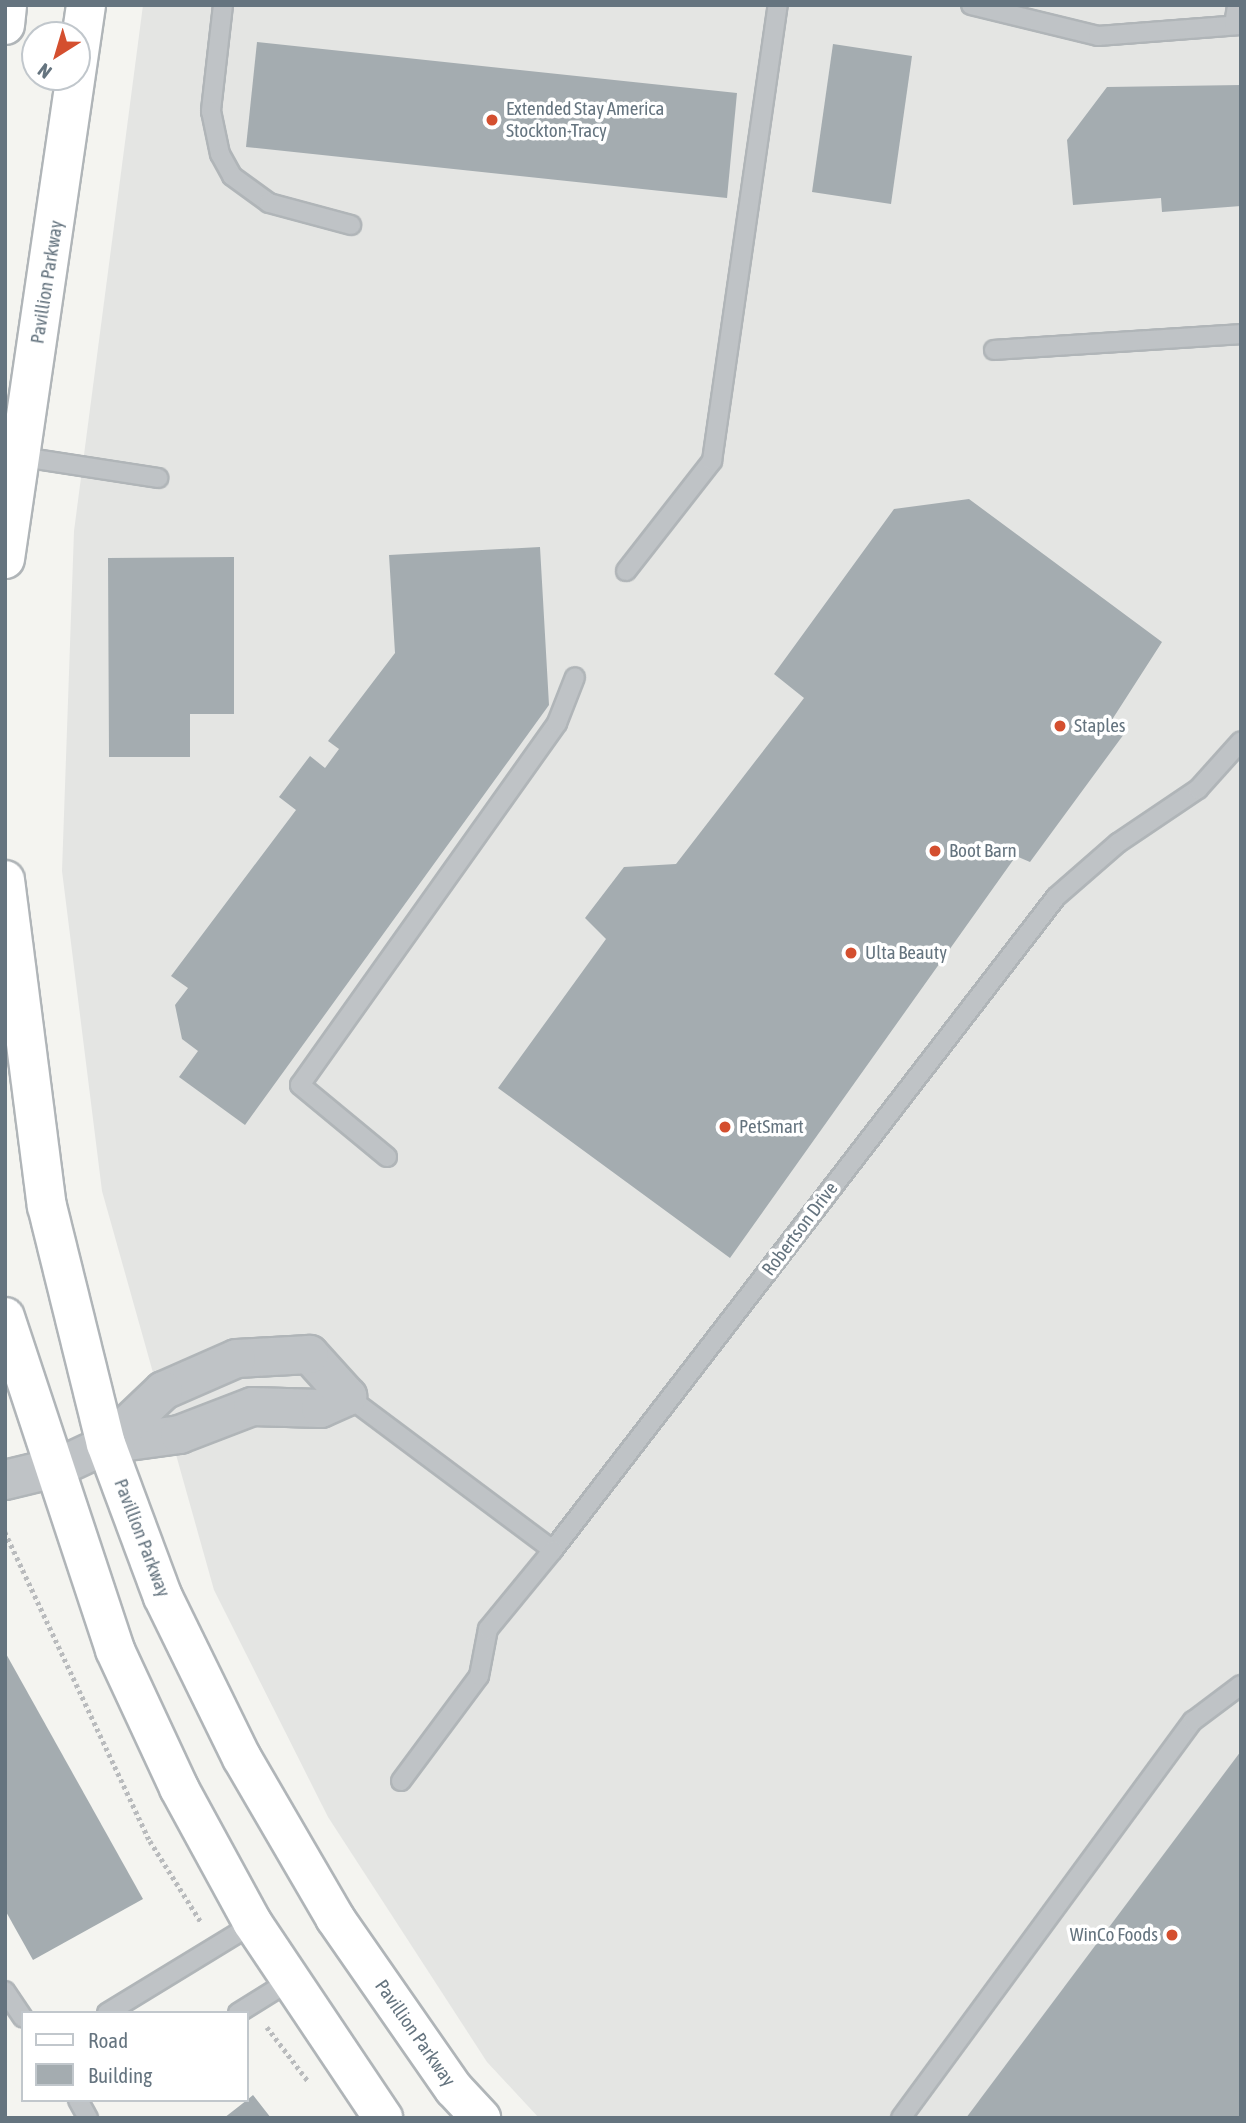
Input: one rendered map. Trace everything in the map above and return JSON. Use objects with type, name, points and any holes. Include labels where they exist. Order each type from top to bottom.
[{"type":"main road","points":[[5,26],[7,5]]},
{"type":"main road","name":"Pavillion Parkway","points":[[5,559],[12,455],[64,182],[86,5]]},
{"type":"main road","name":"Pavillion Parkway","points":[[5,880],[47,1206],[106,1444],[163,1598],[242,1758],[335,1918],[454,2090],[481,2118]]},
{"type":"main road","points":[[5,1317],[116,1650],[179,1788],[253,1924],[383,2118]]},
{"type":"street","points":[[5,1480],[55,1468],[106,1444],[179,1434],[252,1406],[320,1408],[346,1396],[309,1354],[236,1358],[163,1390],[106,1444]]},
{"type":"lane","points":[[223,5],[211,111],[220,154],[232,176],[269,203],[351,225]]},
{"type":"lane","points":[[626,571],[712,461],[778,5]]},
{"type":"lane","points":[[971,5],[1023,11],[1098,36],[1238,25],[1237,5]]},
{"type":"lane","points":[[994,350],[1241,334]]},
{"type":"lane","points":[[12,455],[158,478]]},
{"type":"lane","points":[[387,1157],[300,1085],[557,723],[575,677]]},
{"type":"lane","name":"Robertson Drive","points":[[401,1782],[479,1676],[488,1629],[553,1550],[1056,897],[1118,843],[1198,789],[1241,741]]},
{"type":"lane","points":[[346,1396],[553,1550]]},
{"type":"lane","points":[[901,2118],[1193,1721],[1241,1685]]},
{"type":"lane","points":[[110,2011],[253,1924]]},
{"type":"lane","points":[[241,2011],[291,1980]]},
{"type":"lane","points":[[5,1990],[21,2015]]},
{"type":"shaded area","points":[[143,5],[1241,5],[1241,2118],[539,2118],[487,2062],[328,1817],[214,1590],[102,1191],[62,871],[74,531]]},
{"type":"building","name":"Extended Stay America Stockton-Tracy","points":[[257,42],[737,93],[727,198],[246,147]]},
{"type":"building","points":[[833,44],[912,56],[891,204],[812,192]]},
{"type":"building","points":[[1241,85],[1241,206],[1162,212],[1161,198],[1073,205],[1067,140],[1107,87]]},
{"type":"building","points":[[969,499],[1162,642],[1108,726],[1124,734],[1030,862],[1016,856],[730,1258],[498,1088],[606,939],[585,918],[624,867],[676,864],[804,698],[774,674],[894,509]]},
{"type":"building","points":[[540,547],[549,705],[245,1125],[179,1077],[198,1051],[182,1039],[175,1005],[188,988],[171,976],[296,810],[279,797],[310,756],[325,768],[339,749],[328,741],[395,653],[389,555]]},
{"type":"building","points":[[234,557],[234,714],[190,714],[190,757],[109,757],[108,558]]},
{"type":"building","points":[[5,1652],[143,1899],[33,1960],[5,1910]]},
{"type":"building","name":"WinCo Foods","points":[[1241,1751],[1241,2118],[966,2118]]},
{"type":"building","points":[[253,2095],[271,2118],[224,2118],[248,2102]]},
{"type":"place","name":"Extended Stay America Stockton-Tracy","points":[[492,120]]},
{"type":"place","name":"Staples","points":[[1060,726]]},
{"type":"place","name":"Boot Barn","points":[[935,851]]},
{"type":"place","name":"Ulta Beauty","points":[[851,953]]},
{"type":"place","name":"PetSmart","points":[[725,1127]]},
{"type":"place","name":"WinCo Foods","points":[[1172,1935]]}]
